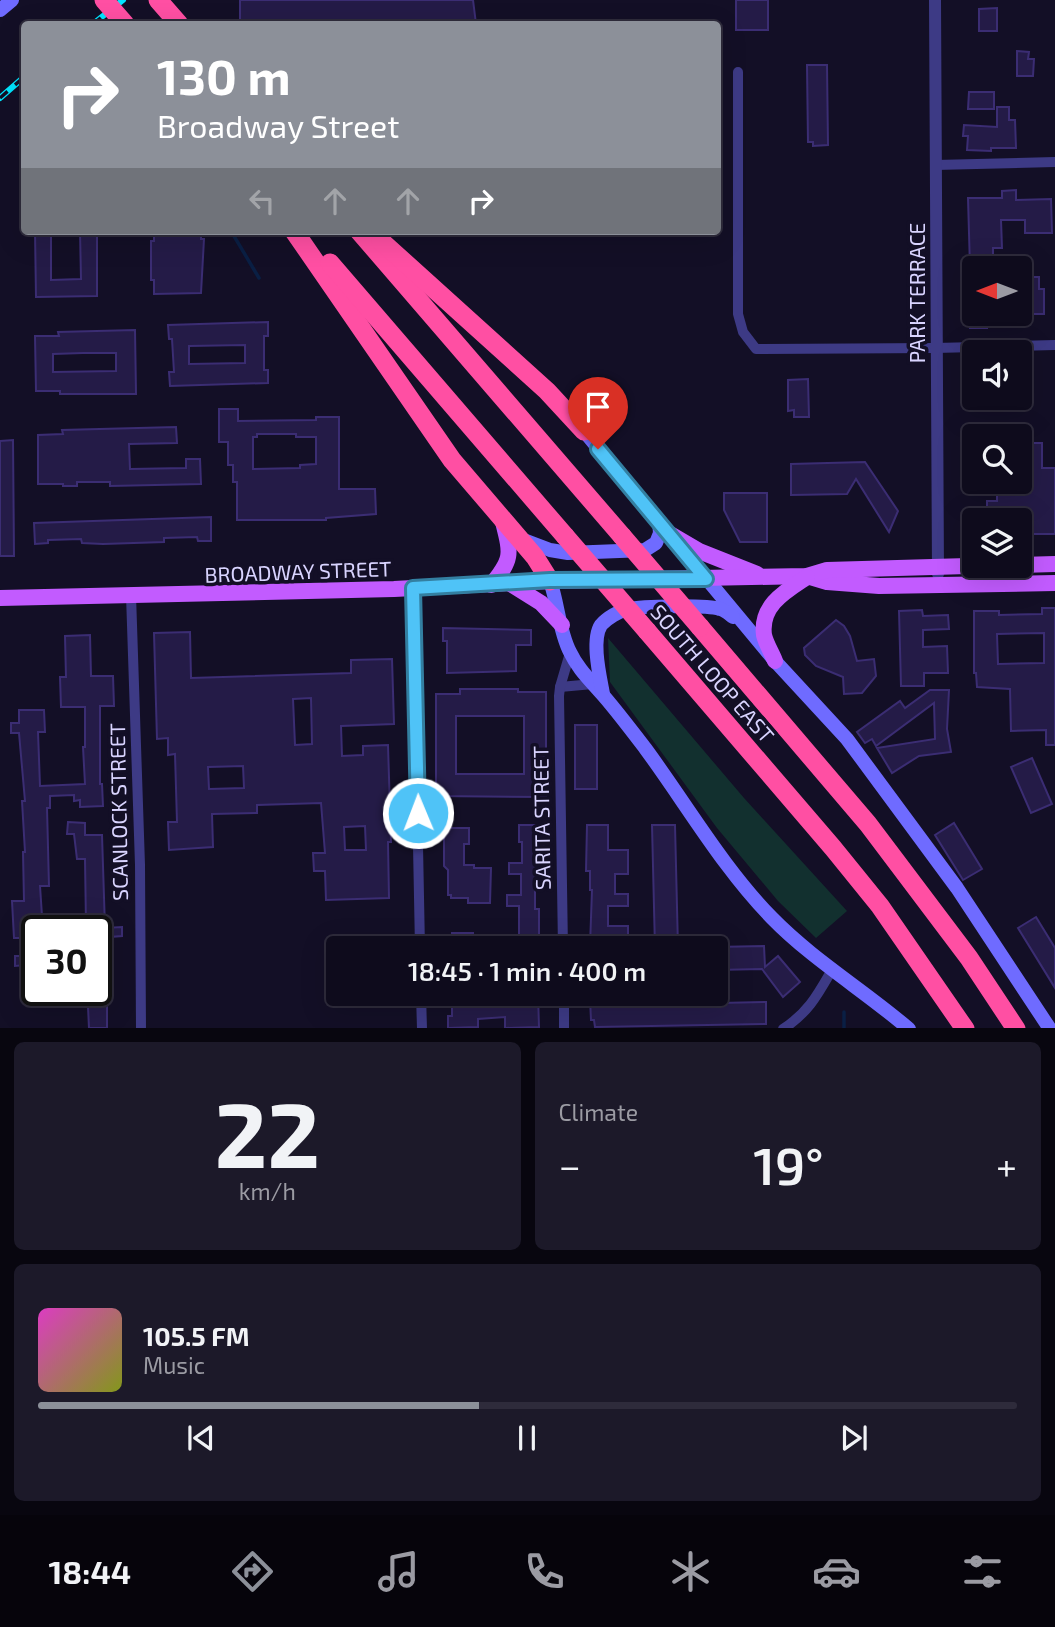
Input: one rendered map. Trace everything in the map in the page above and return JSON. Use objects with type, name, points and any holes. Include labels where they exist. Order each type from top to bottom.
[{"type":"highway","points":[[104,0],[122,21]]},
{"type":"highway","points":[[158,0],[176,21]]},
{"type":"highway","points":[[298,235],[330,272],[452,460],[535,557],[550,580]]},
{"type":"highway","name":"SOUTH LOOP EAST","points":[[304,235],[330,272],[565,536],[833,848],[880,906],[965,1028]]},
{"type":"highway","points":[[369,235],[547,391],[584,432]]},
{"type":"highway","name":"SOUTH LOOP EAST","points":[[369,235],[868,824],[917,886],[1016,1028]]},
{"type":"main road","points":[[0,10],[12,0]]},
{"type":"main road","points":[[584,432],[775,661],[855,749],[957,888],[1050,1028]]},
{"type":"main road","points":[[491,585],[509,559],[503,519]]},
{"type":"main road","points":[[519,539],[568,553],[645,550],[656,543],[665,528]]},
{"type":"main road","points":[[665,528],[699,551],[766,578]]},
{"type":"main road","points":[[1032,565],[1055,564]]},
{"type":"main road","name":"BROADWAY STREET","points":[[0,597],[413,588],[550,580],[766,578],[807,576],[827,570],[962,566]]},
{"type":"main road","points":[[775,661],[764,635],[766,617],[776,598],[807,576]]},
{"type":"main road","name":"BROADWAY STREET","points":[[807,576],[827,582],[862,585],[1055,583]]},
{"type":"main road","points":[[550,580],[570,653],[579,669],[647,752],[717,851],[760,905],[832,968],[909,1028]]},
{"type":"main road","points":[[509,583],[541,603],[562,625]]},
{"type":"main road","points":[[598,690],[599,627],[611,616],[628,609],[703,607],[722,609],[746,626]]},
{"type":"street","name":"PARK TERRACE","points":[[935,0],[937,586]]},
{"type":"street","points":[[738,72],[738,305],[743,332],[756,349],[1055,345]]},
{"type":"street","points":[[935,165],[1055,162]]},
{"type":"street","points":[[413,588],[420,936]]},
{"type":"street","name":"SCANLOCK STREET","points":[[131,595],[140,865],[141,1028]]},
{"type":"street","name":"SARITA STREET","points":[[563,936],[560,687],[570,653]]},
{"type":"street","points":[[560,687],[598,690]]},
{"type":"street","points":[[783,1028],[801,1017],[815,999],[832,968]]},
{"type":"street","points":[[421,1006],[422,1028]]},
{"type":"street","points":[[564,1006],[564,1028]]},
{"type":"street","points":[[801,1017],[807,1028]]},
{"type":"green space","points":[[608,638],[744,798],[847,911],[816,938],[778,901],[717,828],[610,682]]},
{"type":"building","points":[[240,0],[473,0],[476,21],[240,21]]},
{"type":"building","points":[[736,0],[768,0],[768,30],[736,30]]},
{"type":"building","points":[[997,8],[997,31],[979,31],[979,9]]},
{"type":"building","points":[[1017,51],[1029,52],[1028,59],[1034,59],[1033,76],[1017,76]]},
{"type":"building","points":[[807,65],[827,65],[828,145],[813,146],[813,142],[808,142]]},
{"type":"building","points":[[969,92],[994,92],[994,109],[968,109]]},
{"type":"building","points":[[997,107],[1009,107],[1009,120],[1015,120],[1016,148],[967,150],[968,136],[963,136],[964,125],[997,127]]},
{"type":"building","points":[[1016,190],[1016,200],[1051,199],[1052,233],[1025,233],[1025,220],[1001,220],[1002,248],[993,248],[993,256],[970,256],[968,198],[1002,198],[1002,191]]},
{"type":"building","points":[[35,235],[51,235],[51,280],[81,279],[80,235],[97,235],[97,296],[36,297]]},
{"type":"building","points":[[154,235],[201,235],[201,239],[204,239],[201,293],[154,294],[154,280],[151,280],[151,241],[154,241]]},
{"type":"building","points":[[1032,277],[1039,277],[1039,289],[1044,289],[1044,314],[1032,314]]},
{"type":"building","points":[[268,322],[268,336],[264,336],[264,370],[268,370],[268,383],[170,386],[169,372],[174,372],[172,339],[169,339],[168,325]],"holes":[[[245,345],[245,363],[189,364],[189,346]]]},
{"type":"building","points":[[970,326],[987,326],[987,328]]},
{"type":"building","points":[[135,330],[136,394],[60,394],[60,391],[36,391],[35,336],[59,336],[58,332]],"holes":[[[116,353],[116,371],[53,372],[53,354]]]},
{"type":"building","points":[[808,379],[809,417],[794,417],[794,410],[788,411],[788,380]]},
{"type":"building","points":[[219,409],[238,409],[238,421],[339,417],[339,489],[375,489],[376,514],[326,520],[237,520],[237,482],[233,482],[233,465],[228,465],[228,442],[219,442]],"holes":[[[257,434],[296,434],[296,437],[316,437],[316,464],[300,465],[300,468],[253,469],[253,437],[257,437]]]},
{"type":"building","points":[[176,427],[177,443],[129,444],[130,469],[186,468],[186,459],[200,459],[201,484],[38,484],[38,435],[63,434],[62,430]]},
{"type":"building","points":[[13,440],[14,556],[0,556],[0,441]]},
{"type":"building","points":[[1032,443],[1042,443],[1042,468],[1055,468],[1055,534],[1032,534],[1032,508],[987,508],[987,501],[997,501],[997,494],[1032,494]]},
{"type":"building","points":[[865,462],[898,511],[889,532],[856,479],[847,494],[791,495],[791,464]]},
{"type":"building","points":[[724,493],[767,493],[767,542],[740,542],[724,510]]},
{"type":"building","points":[[211,517],[211,541],[198,541],[197,537],[164,538],[164,542],[103,544],[82,543],[81,539],[48,540],[48,543],[35,544],[34,523]]},
{"type":"building","points":[[1042,608],[1055,608],[1055,745],[1046,745],[1046,730],[1011,731],[1010,689],[977,687],[974,673],[974,611],[999,611],[999,615],[1042,614]],"holes":[[[1044,633],[1044,663],[998,664],[997,634]]]},
{"type":"building","points":[[922,610],[923,616],[948,615],[949,629],[923,630],[923,647],[947,646],[948,673],[924,673],[924,686],[901,686],[899,611]]},
{"type":"building","points":[[836,620],[850,636],[857,661],[874,659],[876,676],[862,693],[844,694],[843,677],[816,666],[805,655],[804,648]]},
{"type":"building","points":[[443,628],[531,630],[531,645],[516,645],[516,671],[447,673],[447,641],[443,641]]},
{"type":"building","points":[[190,632],[191,678],[351,673],[351,660],[392,659],[394,724],[341,726],[342,756],[363,755],[363,746],[388,745],[391,842],[388,842],[389,898],[326,900],[325,871],[314,871],[313,853],[325,853],[321,803],[257,805],[257,813],[212,814],[213,847],[169,850],[168,822],[177,822],[175,754],[168,755],[168,738],[157,739],[154,633]],"holes":[[[311,698],[312,744],[295,745],[293,699]],[[243,766],[244,788],[209,789],[208,767]],[[365,826],[366,850],[345,850],[344,827]]]},
{"type":"building","points":[[90,635],[91,676],[113,676],[114,706],[100,706],[100,784],[103,806],[80,807],[80,800],[74,801],[74,795],[50,796],[50,808],[47,808],[49,886],[40,886],[42,915],[21,915],[21,938],[14,938],[12,901],[24,901],[22,801],[25,801],[19,733],[11,733],[11,723],[19,723],[19,710],[44,710],[45,732],[38,732],[40,786],[85,784],[85,707],[61,707],[60,677],[66,677],[65,636]]},
{"type":"building","points":[[460,689],[546,692],[546,797],[436,796],[436,694],[460,694]],"holes":[[[456,716],[524,716],[524,774],[456,774]]]},
{"type":"building","points":[[930,690],[949,690],[947,729],[951,752],[919,756],[892,773],[877,748],[935,739],[934,703],[876,746],[872,739],[865,743],[857,732],[900,701],[905,708]]},
{"type":"building","points":[[575,725],[597,725],[597,789],[575,789]]},
{"type":"building","points":[[1032,758],[1052,804],[1031,813],[1011,767]]},
{"type":"building","points":[[68,822],[85,823],[85,835],[102,835],[105,915],[86,915],[85,859],[77,859],[74,834],[67,834]]},
{"type":"building","points":[[954,823],[982,869],[963,880],[935,835]]},
{"type":"building","points":[[519,825],[544,825],[544,863],[539,863],[539,890],[535,890],[535,909],[539,909],[539,936],[519,936],[519,906],[507,906],[507,895],[521,895],[521,874],[509,874],[509,863],[522,863],[522,842],[519,842]]},
{"type":"building","points":[[587,825],[608,825],[608,850],[628,850],[628,874],[615,874],[615,894],[628,894],[628,906],[608,906],[608,926],[628,926],[628,936],[590,936],[592,890],[590,871],[586,871]]},
{"type":"building","points":[[652,825],[675,825],[678,936],[655,936]]},
{"type":"building","points":[[444,828],[469,828],[469,844],[464,844],[464,865],[491,868],[490,903],[468,903],[468,898],[451,898],[451,895],[448,895],[448,870],[444,866]]},
{"type":"building","points":[[1036,917],[1055,948],[1055,988],[1018,928]]},
{"type":"building","points":[[122,927],[122,936],[112,937],[112,928]]},
{"type":"building","points":[[452,933],[473,933],[473,936],[452,936]]},
{"type":"building","points":[[764,946],[765,967],[778,956],[800,982],[783,997],[762,969],[728,970],[728,947]]},
{"type":"building","points":[[15,956],[21,956],[21,965],[15,966]]},
{"type":"building","points":[[766,1002],[766,1024],[595,1027],[594,1020],[591,1020],[590,1006],[728,1006],[728,1003]]},
{"type":"building","points":[[107,1006],[107,1028],[89,1028],[88,1007],[70,1007]]},
{"type":"building","points":[[452,1006],[538,1006],[539,1027],[505,1028],[505,1017],[478,1019],[478,1027],[448,1028],[448,1016],[452,1016]]},
{"type":"waterway","points":[[233,235],[259,278]]},
{"type":"waterway","points":[[844,1012],[844,1028]]},
{"type":"railway","points":[[97,21],[123,0]]},
{"type":"railway","points":[[0,98],[21,80]]},
{"type":"route","points":[[418,813],[413,588],[550,580],[706,579],[598,449]]}]
